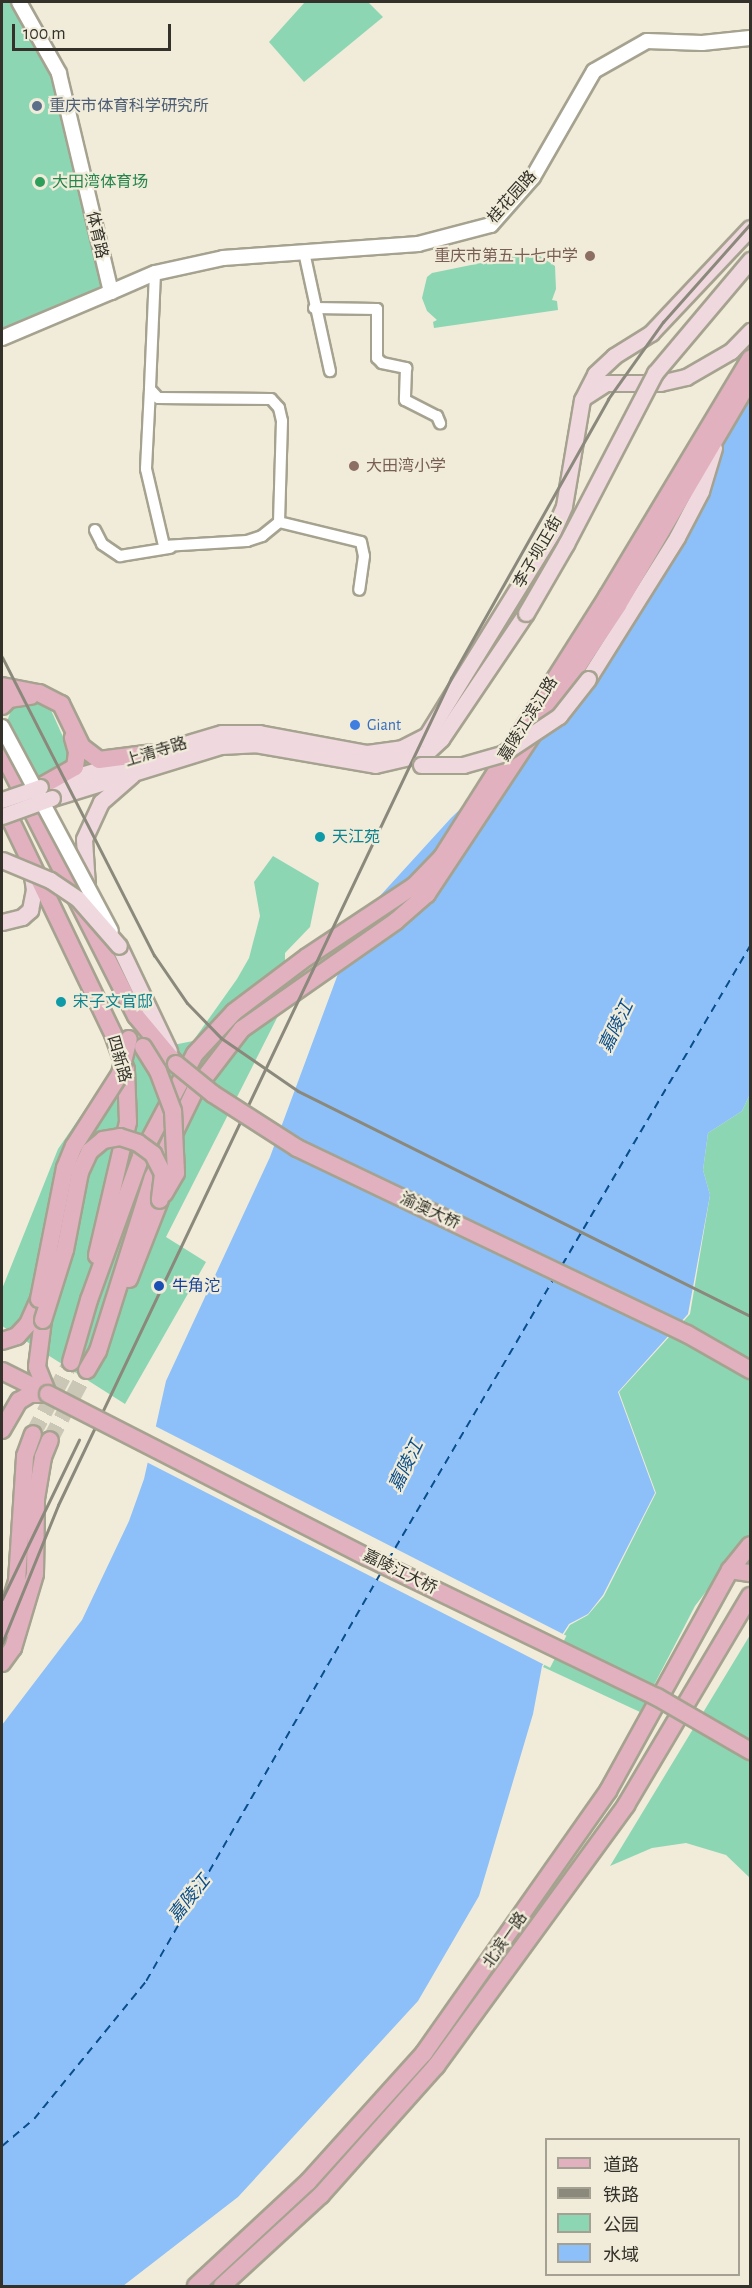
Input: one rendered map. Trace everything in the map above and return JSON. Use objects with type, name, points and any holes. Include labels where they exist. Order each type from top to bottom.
[{"type":"main road","name":"李子坝正街","points":[[313,748],[380,753],[402,748],[427,735],[553,531],[564,506],[582,400],[595,374],[614,356],[651,333],[750,228]]},
{"type":"main road","name":"李子坝正街","points":[[313,748],[375,765],[426,753],[441,739],[526,613],[566,544],[656,373],[750,260]]},
{"type":"main road","points":[[582,400],[606,382],[660,384],[686,376],[731,351],[750,331]]},
{"type":"main road","name":"嘉陵江滨江路","points":[[89,1300],[141,1156],[195,1054],[234,1012],[307,957],[414,886],[442,857],[607,597],[750,359]]},
{"type":"main road","name":"嘉陵江滨江路","points":[[98,1351],[153,1177],[195,1090],[242,1029],[396,921],[427,894],[618,604],[750,380]]},
{"type":"main road","points":[[375,765],[463,765],[501,754],[559,716],[588,679],[677,537],[701,491],[718,435]]},
{"type":"main road","points":[[2,686],[39,693],[61,704],[82,747],[99,760],[152,753]]},
{"type":"main road","points":[[2,706],[9,699],[29,696],[47,699],[61,712],[77,760],[70,773],[46,793]]},
{"type":"main road","name":"上清寺路","points":[[2,816],[46,793],[152,753],[203,737],[240,732],[313,748]]},
{"type":"main road","name":"上清寺路","points":[[2,801],[46,793],[239,744],[313,748]]},
{"type":"main road","points":[[2,753],[176,1064]]},
{"type":"main road","points":[[87,1370],[98,1351],[160,1200],[176,1173],[177,1144],[169,1101],[158,1071],[136,1043],[132,1018],[112,949],[84,873],[84,839],[101,802],[139,769]]},
{"type":"main road","name":"四新路","points":[[2,801],[113,1034],[126,1070],[128,1122],[107,1199],[89,1300]]},
{"type":"main road","points":[[2,922],[22,917],[34,901],[26,853]]},
{"type":"main road","points":[[2,860],[50,880],[78,900],[112,949]]},
{"type":"main road","name":"渝澳大桥","points":[[132,1018],[176,1064],[213,1094],[297,1148],[687,1334],[750,1370]]},
{"type":"main road","points":[[2,1341],[17,1336],[28,1324],[39,1299],[65,1168],[74,1146],[120,1074],[136,1043]]},
{"type":"main road","points":[[41,1391],[37,1366],[43,1320],[65,1250],[80,1172],[90,1151],[103,1140],[120,1137],[138,1143],[153,1154],[163,1174],[160,1200]]},
{"type":"main road","points":[[71,1362],[89,1300]]},
{"type":"main road","name":"嘉陵江大桥","points":[[2,1371],[367,1557],[657,1697],[750,1751]]},
{"type":"main road","points":[[2,1412],[12,1394],[41,1391]]},
{"type":"main road","points":[[2,1430],[19,1401],[30,1394],[41,1391]]},
{"type":"main road","points":[[2,1631],[14,1592],[20,1554],[23,1474],[33,1434]]},
{"type":"main road","points":[[2,1663],[13,1648],[35,1574],[36,1499],[43,1457],[50,1440]]},
{"type":"main road","name":"北滨一路","points":[[196,2286],[308,2182],[424,2053],[608,1791],[730,1570],[750,1545]]},
{"type":"main road","points":[[2,1579],[13,1569],[20,1554]]},
{"type":"main road","points":[[730,1570],[750,1573]]},
{"type":"main road","name":"北滨一路","points":[[222,2286],[321,2195],[436,2066],[627,1804],[750,1596]]},
{"type":"street","name":"体育路","points":[[18,2],[59,73],[111,292]]},
{"type":"street","name":"桂花园路","points":[[111,292],[155,273],[223,258],[418,243],[491,225],[533,177],[594,70],[647,41],[702,43],[750,38]]},
{"type":"street","points":[[304,252],[314,308],[330,370]]},
{"type":"street","points":[[155,273],[146,470],[164,546],[171,548]]},
{"type":"street","points":[[2,338],[111,292]]},
{"type":"street","points":[[314,308],[377,309],[377,358],[382,363],[406,368],[405,400],[437,416],[440,423]]},
{"type":"street","points":[[95,530],[110,553],[120,556],[171,548],[247,541],[262,536],[279,522],[282,421],[279,408],[271,399],[158,398],[150,389]]},
{"type":"street","points":[[279,522],[361,542],[364,556],[359,590]]},
{"type":"street","points":[[2,727],[112,949]]},
{"type":"green space","name":"大田湾体育场","points":[[2,2],[10,2],[24,19],[51,75],[104,288],[2,332]]},
{"type":"green space","points":[[305,2],[368,2],[383,17],[304,82],[269,42]]},
{"type":"green space","points":[[534,252],[555,266],[556,289],[552,300],[557,301],[558,310],[434,328],[433,322],[437,320],[427,311],[422,298],[427,277],[432,273]]},
{"type":"green space","points":[[36,701],[51,710],[68,748],[66,767],[42,778],[35,777],[6,724],[12,708]]},
{"type":"green space","points":[[273,856],[319,883],[310,927],[285,953],[285,987],[279,1014],[166,1237],[206,1262],[125,1404],[2,1326],[2,1289],[58,1149],[115,1066],[138,1052],[193,1041],[237,979],[249,958],[260,916],[254,882]]},
{"type":"green space","points":[[750,1094],[750,1534],[695,1606],[640,1712],[543,1667],[570,1625],[588,1615],[604,1596],[656,1493],[619,1392],[690,1314],[710,1195],[703,1170],[708,1133],[742,1111]]},
{"type":"green space","points":[[750,1635],[750,1878],[726,1855],[686,1843],[652,1848],[610,1866]]},
{"type":"water","name":"嘉陵江","points":[[750,374],[750,1094],[742,1111],[708,1133],[703,1170],[710,1195],[688,1314],[618,1392],[655,1493],[603,1595],[588,1614],[569,1624],[542,1666],[533,1714],[479,1896],[418,2001],[238,2197],[123,2286],[2,2286],[2,1725],[82,1620],[129,1521],[144,1479],[166,1381],[270,1157],[358,920],[451,818],[605,669],[688,449]]},
{"type":"pier","points":[[153,1425],[566,1636],[550,1668],[137,1457]]},
{"type":"ferry route","points":[[562,1265],[750,946]]},
{"type":"ferry route","points":[[388,1560],[553,1280]]},
{"type":"ferry route","points":[[2,2146],[34,2119],[146,1981],[381,1572]]},
{"type":"tunnel","points":[[33,1434],[71,1362]]},
{"type":"tunnel","points":[[50,1440],[87,1370]]},
{"type":"railway","points":[[2,1643],[58,1505],[451,678],[608,399],[663,322],[750,224]]},
{"type":"railway","points":[[2,657],[154,955],[187,1003],[221,1038],[298,1091],[750,1316]]},
{"type":"railway","points":[[2,1599],[79,1440]]},
{"type":"place","name":"重庆市体育科学研究所","points":[[37,106]]},
{"type":"place","name":"大田湾体育场","points":[[40,182]]},
{"type":"place","name":"重庆市第五十七中学","points":[[590,256]]},
{"type":"place","name":"大田湾小学","points":[[354,466]]},
{"type":"place","name":"Giant","points":[[355,725]]},
{"type":"place","name":"天江苑","points":[[320,837]]},
{"type":"place","name":"宋子文官邸","points":[[61,1002]]},
{"type":"place","name":"牛角沱","points":[[159,1286]]}]
